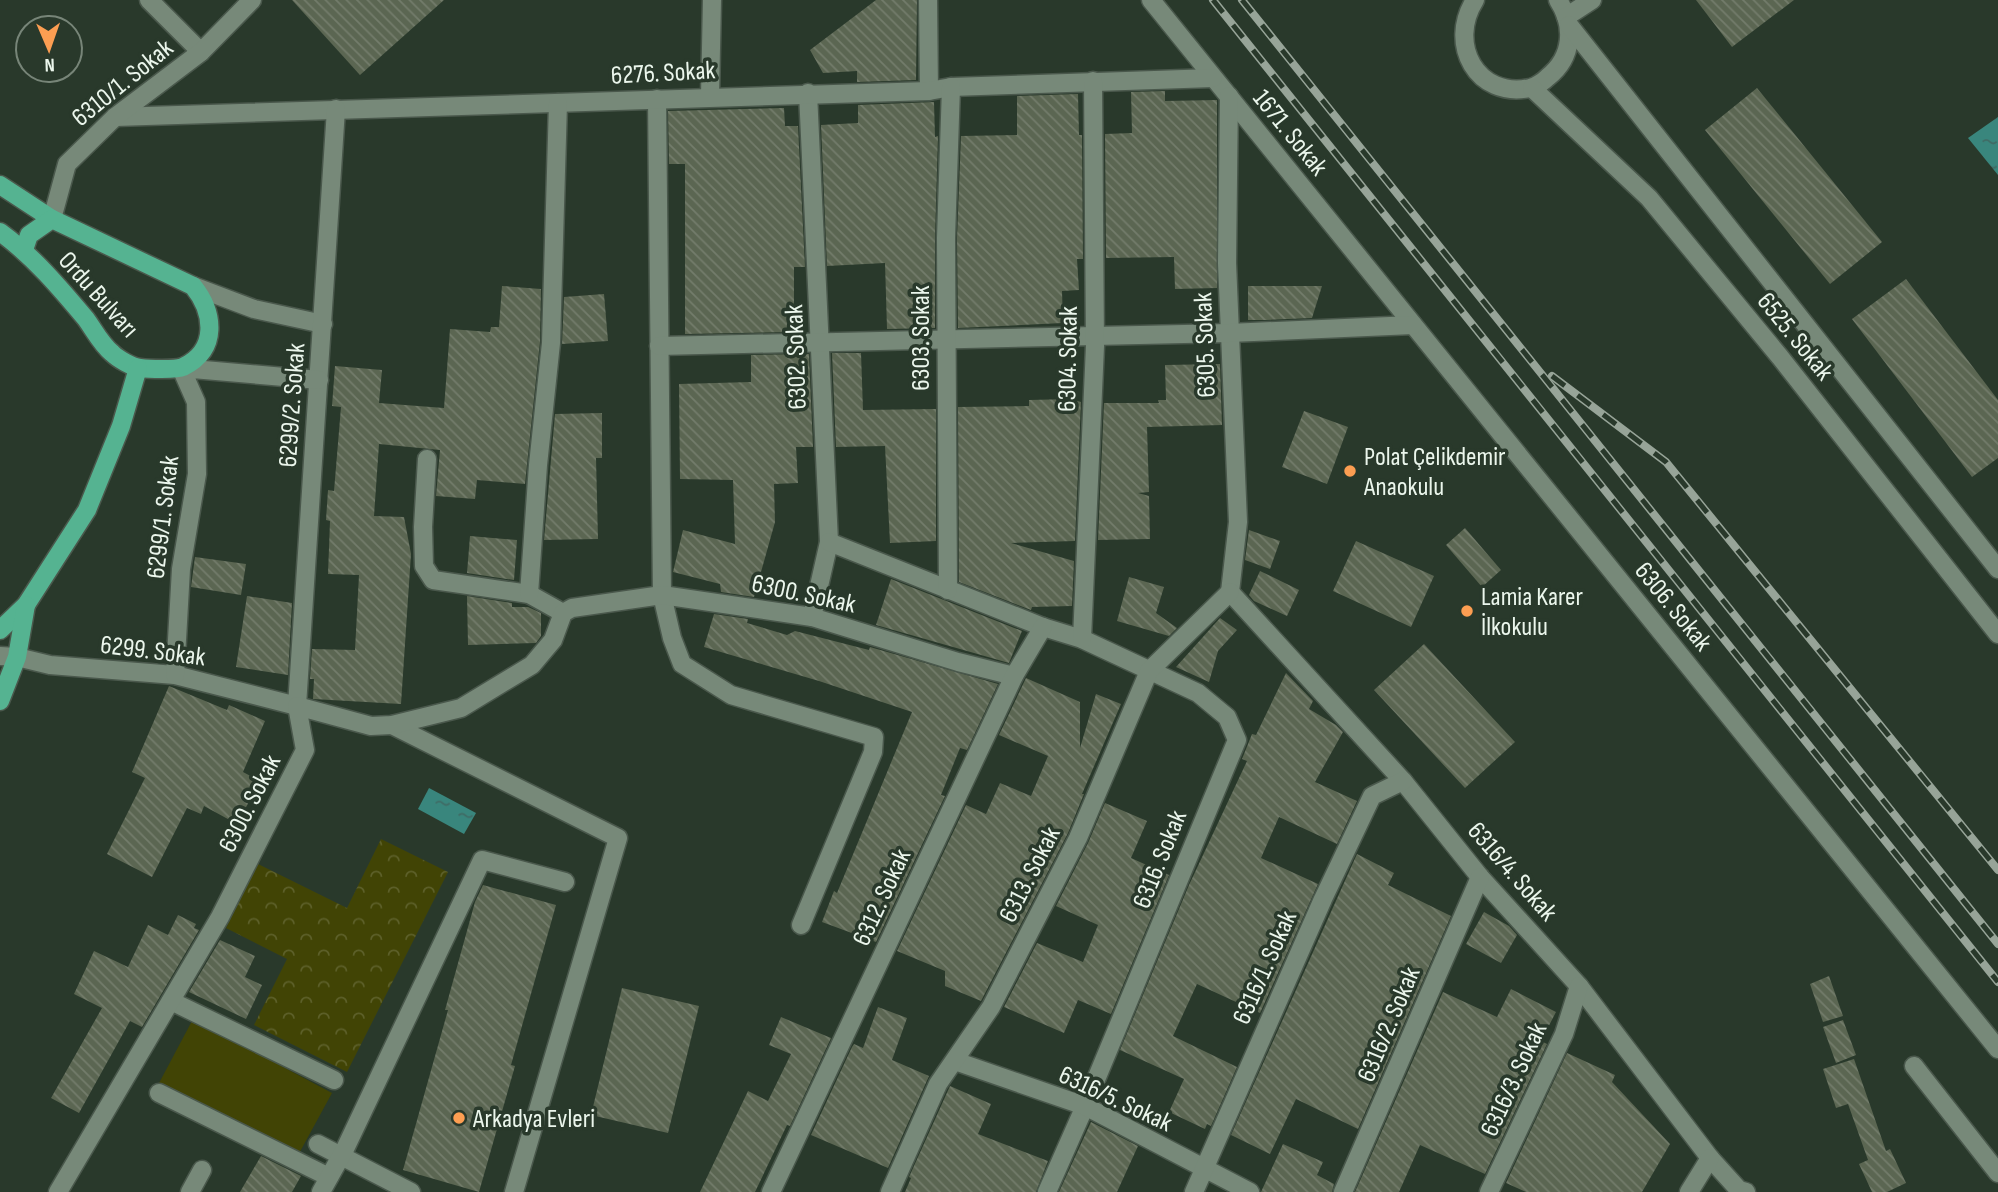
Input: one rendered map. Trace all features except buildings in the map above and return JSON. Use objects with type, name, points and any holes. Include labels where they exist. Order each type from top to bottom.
[{"type":"main road","name":"Ordu Bulvarı","points":[[0,185],[51,219],[194,286]]},
{"type":"main road","name":"Ordu Bulvarı","points":[[24,250],[29,235],[51,219]]},
{"type":"main road","name":"Ordu Bulvarı","points":[[0,232],[24,250],[85,318],[112,354],[138,368],[181,368]]},
{"type":"main road","points":[[181,368],[197,355],[207,342],[210,330],[205,300],[194,286]]},
{"type":"main road","points":[[0,701],[8,657],[26,606],[86,510],[121,426],[138,368]]},
{"type":"main road","points":[[0,630],[26,606]]},
{"type":"street","points":[[149,0],[201,52]]},
{"type":"street","name":"6310/1. Sokak","points":[[51,219],[67,164],[115,117],[201,52],[252,0]]},
{"type":"street","points":[[710,96],[712,0]]},
{"type":"street","points":[[928,0],[929,91]]},
{"type":"street","name":"1671. Sokak","points":[[1151,0],[1390,297]]},
{"type":"street","points":[[1475,0],[1466,15],[1462,32],[1464,48],[1471,64],[1482,77],[1497,85],[1514,89],[1532,88],[1558,69],[1566,56],[1570,40],[1568,21],[1592,0]]},
{"type":"street","name":"6525. Sokak","points":[[1558,0],[1568,21],[1998,569]]},
{"type":"street","name":"6276. Sokak","points":[[115,117],[929,91],[950,87],[1213,78]]},
{"type":"street","name":"6304. Sokak","points":[[1082,639],[1095,336],[1093,81]]},
{"type":"street","name":"6303. Sokak","points":[[948,590],[946,340],[950,87]]},
{"type":"street","name":"6525. Sokak","points":[[1532,88],[1649,198],[1780,357],[1998,634]]},
{"type":"street","name":"6302. Sokak","points":[[808,93],[830,541],[812,617]]},
{"type":"street","name":"6305. Sokak","points":[[1229,96],[1229,333],[1238,522],[1230,592]]},
{"type":"street","points":[[657,99],[662,595],[672,638],[682,664],[731,695],[874,737],[873,752],[801,925]]},
{"type":"street","points":[[529,594],[538,465],[551,343],[558,103]]},
{"type":"street","name":"6299/2. Sokak","points":[[297,706],[336,109]]},
{"type":"street","name":"Ordu Bulvarı","points":[[194,286],[254,309],[323,324]]},
{"type":"street","name":"6306. Sokak","points":[[1390,297],[1998,1049]]},
{"type":"street","points":[[659,346],[1229,333],[1413,325]]},
{"type":"street","name":"Ordu Bulvarı","points":[[181,368],[319,380]]},
{"type":"street","name":"6299/1. Sokak","points":[[175,675],[181,569],[197,474],[196,402],[181,368]]},
{"type":"street","points":[[297,706],[371,726],[392,725],[461,708],[532,665],[553,640],[563,613],[529,594],[433,580],[424,566],[427,459]]},
{"type":"street","name":"6316. Sokak","points":[[830,541],[948,590],[1082,639],[1198,693],[1227,717],[1237,740],[1047,1192]]},
{"type":"street","name":"6313. Sokak","points":[[890,1192],[938,1084],[992,1007],[1078,838],[1149,671],[1230,592]]},
{"type":"street","name":"6316/4. Sokak","points":[[1230,592],[1403,781],[1480,877],[1579,986],[1710,1158],[1746,1192]]},
{"type":"street","name":"6300. Sokak","points":[[563,613],[572,608],[662,595],[812,617],[958,662],[1014,676]]},
{"type":"street","name":"6312. Sokak","points":[[771,1192],[1014,676],[1043,626]]},
{"type":"street","name":"6299. Sokak","points":[[8,657],[50,665],[175,675],[297,706]]},
{"type":"street","name":"6300. Sokak","points":[[58,1192],[220,917],[306,750],[297,706]]},
{"type":"street","points":[[392,725],[618,838],[514,1192]]},
{"type":"street","name":"6316/1. Sokak","points":[[1194,1192],[1323,898],[1372,796],[1403,781]]},
{"type":"street","points":[[159,1093],[325,1185],[482,860],[565,882]]},
{"type":"street","name":"6316/2. Sokak","points":[[1343,1192],[1480,877]]},
{"type":"street","name":"6316/3. Sokak","points":[[1489,1192],[1564,1034],[1579,986]]},
{"type":"street","points":[[171,1000],[334,1080]]},
{"type":"street","name":"6316/5. Sokak","points":[[955,1061],[1085,1107],[1250,1192]]},
{"type":"street","points":[[1914,1066],[1998,1173]]},
{"type":"street","points":[[317,1144],[411,1192]]},
{"type":"street","points":[[1689,1192],[1710,1158]]},
{"type":"street","points":[[190,1192],[202,1170]]},
{"type":"green space","points":[[381,839],[448,872],[347,1072],[254,1025],[287,959],[226,928],[258,864],[347,908]]},
{"type":"green space","points":[[193,1019],[332,1093],[296,1159],[158,1085]]},
{"type":"water","points":[[1998,117],[1998,175],[1968,138]]},
{"type":"water","points":[[429,788],[476,813],[464,834],[418,809]]},
{"type":"railway","points":[[1213,0],[1998,982]]},
{"type":"railway","points":[[1242,0],[1998,944]]},
{"type":"railway","points":[[1552,376],[1666,462],[1998,870]]},
{"type":"place","name":"Polat Çelikdemir Anaokulu","points":[[1350,471]]},
{"type":"place","name":"Lamia Karer İlkokulu","points":[[1467,611]]},
{"type":"place","name":"Arkadya Evleri","points":[[459,1118]]}]
